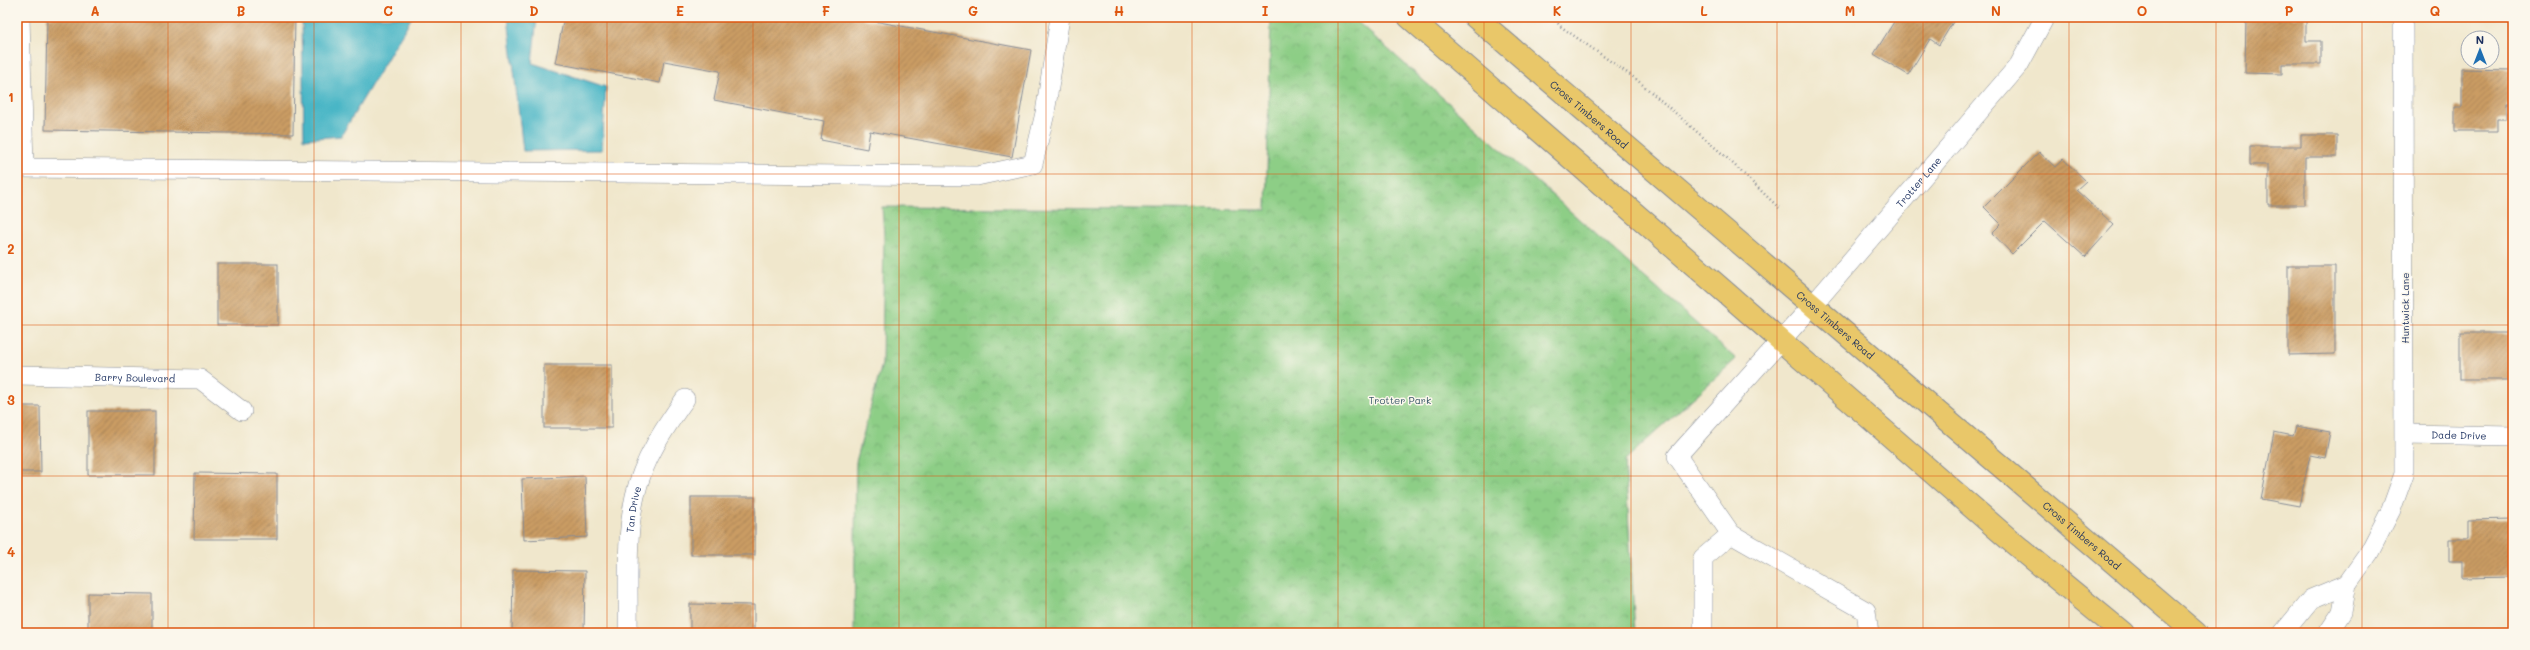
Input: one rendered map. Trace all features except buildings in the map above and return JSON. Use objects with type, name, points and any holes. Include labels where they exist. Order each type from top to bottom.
[{"type":"main road","points":[[1409,17],[2011,541],[2123,633]]},
{"type":"main road","name":"Cross Timbers Road","points":[[1475,17],[2196,633]]},
{"type":"street","points":[[20,17],[20,167],[977,176],[1033,164],[1045,113],[1060,17]]},
{"type":"street","name":"Trotter Lane","points":[[1731,534],[1677,456],[1813,305],[2019,64],[2045,17]]},
{"type":"street","name":"Huntwick Lane","points":[[2328,633],[2342,612],[2347,584],[2369,553],[2391,510],[2404,474],[2403,17]]},
{"type":"street","name":"Barry Boulevard","points":[[17,375],[200,379],[242,411]]},
{"type":"street","name":"Tan Drive","points":[[628,633],[630,545],[635,496],[656,442],[685,400]]},
{"type":"street","name":"Dade Drive","points":[[2405,434],[2513,436]]},
{"type":"street","points":[[1703,633],[1703,558],[1731,534],[1866,611],[1869,633]]},
{"type":"street","points":[[2283,633],[2311,599],[2347,584]]},
{"type":"path","points":[[1553,17],[1560,26],[1636,79],[1726,157],[1779,208]]},
{"type":"green space","name":"Trotter Park","points":[[1271,17],[1352,17],[1736,359],[1625,460],[1635,633],[854,633],[856,462],[882,364],[884,235],[882,207],[1266,210]]},
{"type":"water","points":[[302,17],[412,17],[341,136],[304,139]]},
{"type":"water","points":[[508,17],[537,17],[532,63],[606,87],[602,150],[523,151]]}]
